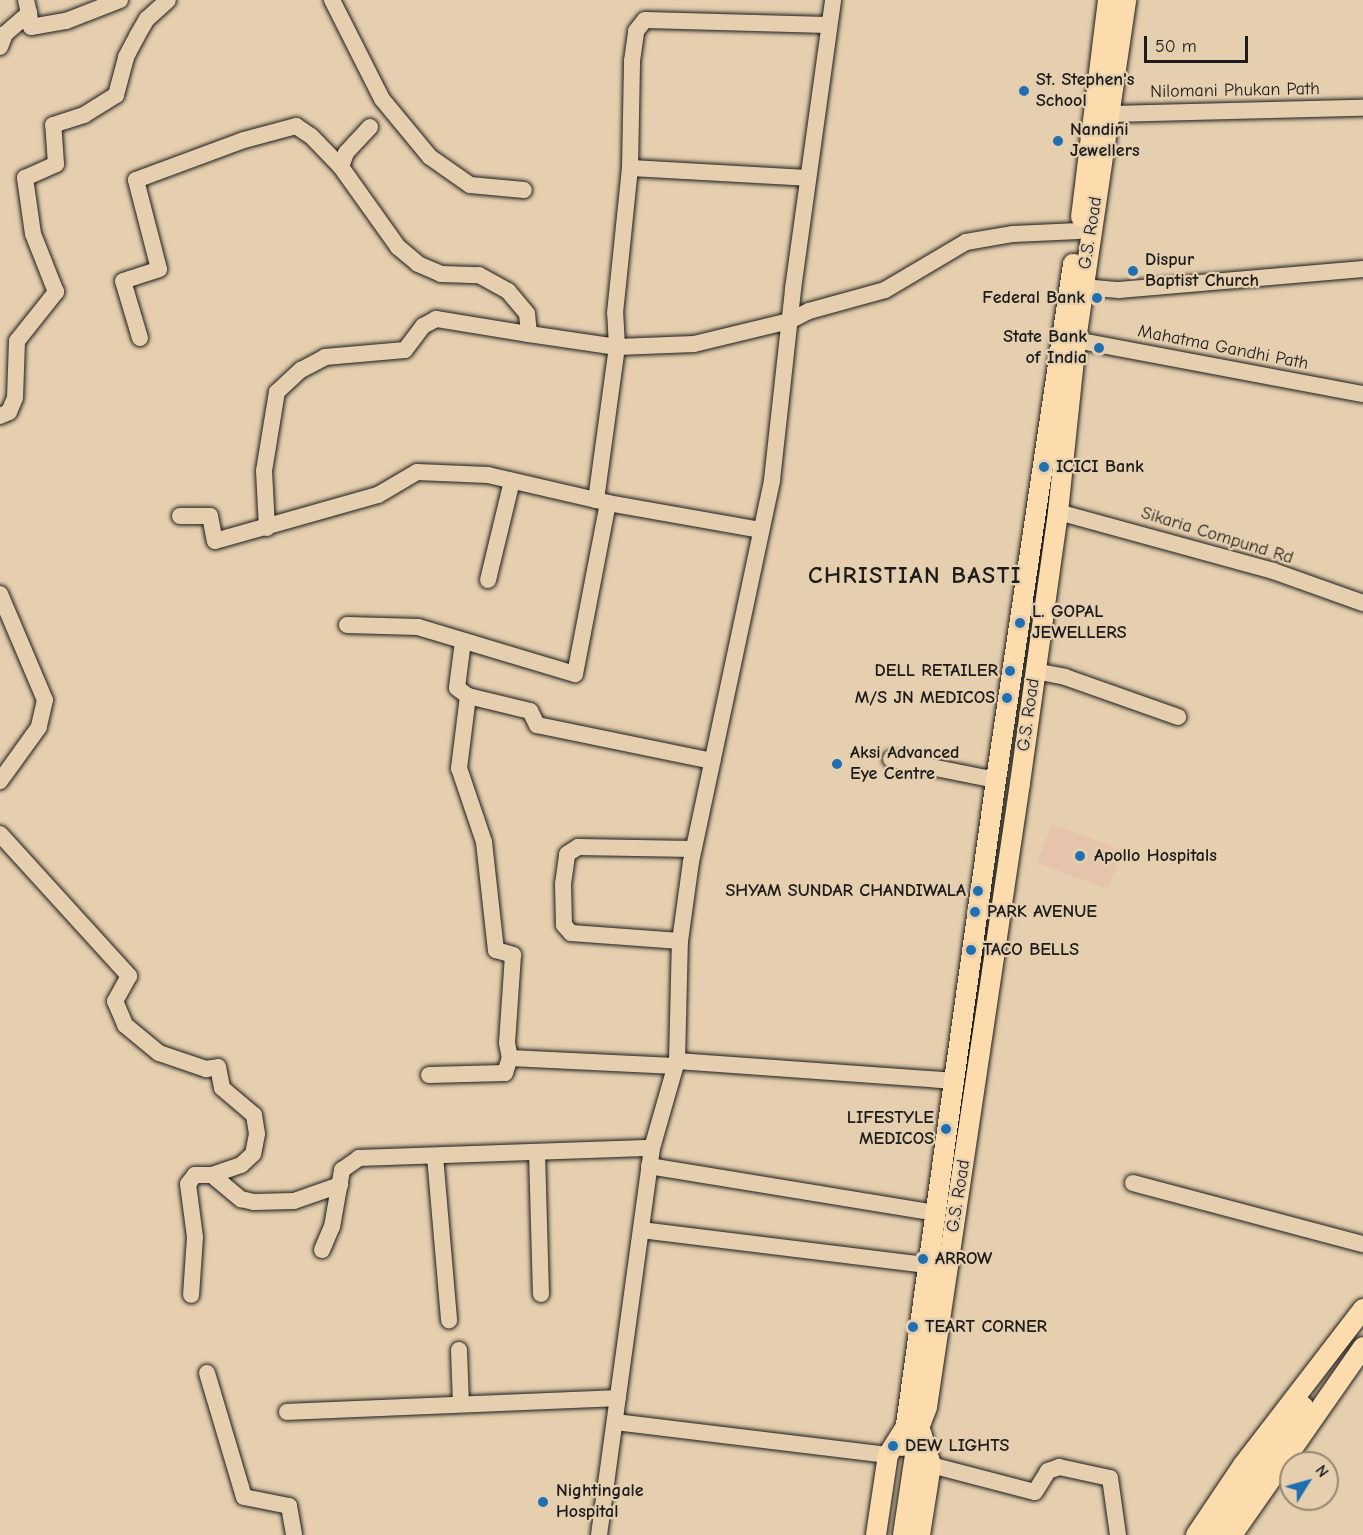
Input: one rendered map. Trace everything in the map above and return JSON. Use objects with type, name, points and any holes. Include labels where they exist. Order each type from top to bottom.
[{"type":"main road","name":"G.S. Road","points":[[913,1425],[927,1265],[996,780],[1079,231],[1108,0]]},
{"type":"main road","name":"G.S. Road","points":[[913,1425],[930,1384],[1058,512],[1083,287],[1126,0]]},
{"type":"main road","points":[[1196,1535],[1244,1466],[1363,1309]]},
{"type":"main road","points":[[1232,1535],[1363,1347]]},
{"type":"main road","points":[[1215,1535],[1297,1418],[1320,1367]]},
{"type":"main road","points":[[1297,1418],[1338,1383]]},
{"type":"main road","points":[[903,1535],[913,1425]]},
{"type":"main road","points":[[890,1535],[909,1460],[913,1425]]},
{"type":"main road","points":[[876,1535],[909,1460]]},
{"type":"main road","points":[[909,1460],[920,1535]]},
{"type":"street","points":[[0,47],[7,22],[27,7],[31,27],[66,21],[120,0]]},
{"type":"street","points":[[0,416],[9,412],[15,398],[17,341],[56,292],[33,234],[25,178],[56,164],[53,125],[84,115],[116,95],[126,57],[137,36],[147,19],[168,0]]},
{"type":"street","points":[[332,0],[382,99],[430,157],[470,185],[524,190]]},
{"type":"street","points":[[599,1535],[649,1166],[676,1064],[680,941],[693,849],[772,480],[789,321],[833,0]]},
{"type":"street","points":[[347,625],[418,627],[575,674],[602,501],[617,347],[615,313],[630,168],[632,61],[636,31],[645,20],[829,25]]},
{"type":"street","name":"Nilomani Phukan Path","points":[[1109,114],[1363,108]]},
{"type":"street","points":[[140,338],[123,281],[159,269],[136,180],[244,140],[296,126],[311,135],[341,167],[398,247],[411,259],[441,274],[479,275],[508,291],[527,314],[529,334]]},
{"type":"street","points":[[341,167],[346,153],[370,128]]},
{"type":"street","points":[[630,168],[808,178]]},
{"type":"street","points":[[267,528],[264,471],[278,392],[301,370],[325,357],[405,350],[423,326],[436,319],[617,347],[694,344],[789,321],[809,311],[885,290],[966,242],[1013,234],[1079,231]]},
{"type":"street","points":[[1083,287],[1119,290],[1363,269]]},
{"type":"street","name":"Mahatma Gandhi Path","points":[[1076,340],[1363,394]]},
{"type":"street","points":[[180,516],[210,516],[215,541],[378,495],[417,472],[488,475],[602,501],[761,530]]},
{"type":"street","points":[[488,580],[512,481]]},
{"type":"street","name":"Sikaria Compund Rd","points":[[1058,512],[1273,571],[1363,603]]},
{"type":"street","points":[[0,594],[45,700],[39,727],[0,781]]},
{"type":"street","points":[[463,641],[457,688],[468,696],[530,711],[537,724],[712,761]]},
{"type":"street","points":[[1035,671],[1065,677],[1178,717]]},
{"type":"street","points":[[429,1075],[505,1073],[510,1058],[507,1043],[513,955],[496,950],[484,842],[459,768],[468,696]]},
{"type":"street","points":[[891,759],[996,780]]},
{"type":"street","points":[[0,834],[129,976],[115,1000],[125,1025],[159,1053],[206,1069],[218,1067],[222,1088],[254,1115],[257,1134],[253,1154],[241,1165],[212,1175],[195,1175],[188,1184],[195,1237],[191,1295]]},
{"type":"street","points":[[680,941],[571,933],[564,925],[563,884],[567,854],[578,847],[693,849]]},
{"type":"street","points":[[510,1058],[676,1064],[954,1081]]},
{"type":"street","points":[[322,1250],[332,1227],[342,1170],[359,1158],[652,1148]]},
{"type":"street","points":[[537,1152],[541,1294]]},
{"type":"street","points":[[435,1156],[449,1320]]},
{"type":"street","points":[[649,1166],[935,1213]]},
{"type":"street","points":[[212,1175],[241,1199],[254,1202],[294,1201],[340,1185]]},
{"type":"street","points":[[1132,1183],[1363,1244]]},
{"type":"street","points":[[641,1230],[927,1265]]},
{"type":"street","points":[[459,1350],[461,1404]]},
{"type":"street","points":[[207,1373],[244,1497],[289,1506],[294,1535]]},
{"type":"street","points":[[287,1412],[618,1398]]},
{"type":"street","points":[[615,1422],[909,1460],[1035,1492],[1048,1471],[1059,1467],[1110,1478],[1118,1535]]},
{"type":"shaded area","name":"Apollo Hospitals","points":[[1052,824],[1122,850],[1108,889],[1037,863]]},
{"type":"place","name":"St. Stephen's School","points":[[1024,91]]},
{"type":"place","name":"Nandini Jewellers","points":[[1058,141]]},
{"type":"place","name":"Dispur Baptist Church","points":[[1133,271]]},
{"type":"place","name":"Federal Bank","points":[[1097,298]]},
{"type":"place","name":"State Bank of India","points":[[1099,348]]},
{"type":"place","name":"ICICI Bank","points":[[1044,467]]},
{"type":"place","name":"L. GOPAL JEWELLERS","points":[[1020,623]]},
{"type":"place","name":"DELL RETAILER","points":[[1010,671]]},
{"type":"place","name":"M/S JN MEDICOS","points":[[1007,698]]},
{"type":"place","name":"Aksi Advanced Eye Centre","points":[[837,764]]},
{"type":"place","name":"Apollo Hospitals","points":[[1080,856]]},
{"type":"place","name":"SHYAM SUNDAR CHANDIWALA","points":[[978,891]]},
{"type":"place","name":"PARK AVENUE","points":[[975,912]]},
{"type":"place","name":"TACO BELLS","points":[[971,950]]},
{"type":"place","name":"LIFESTYLE MEDICOS","points":[[946,1129]]},
{"type":"place","name":"ARROW","points":[[923,1259]]},
{"type":"place","name":"TEART CORNER","points":[[913,1327]]},
{"type":"place","name":"DEW LIGHTS","points":[[893,1446]]},
{"type":"place","name":"Nightingale Hospital","points":[[543,1502]]},
{"type":"district","name":"CHRISTIAN BASTI","points":[[915,576]]}]
